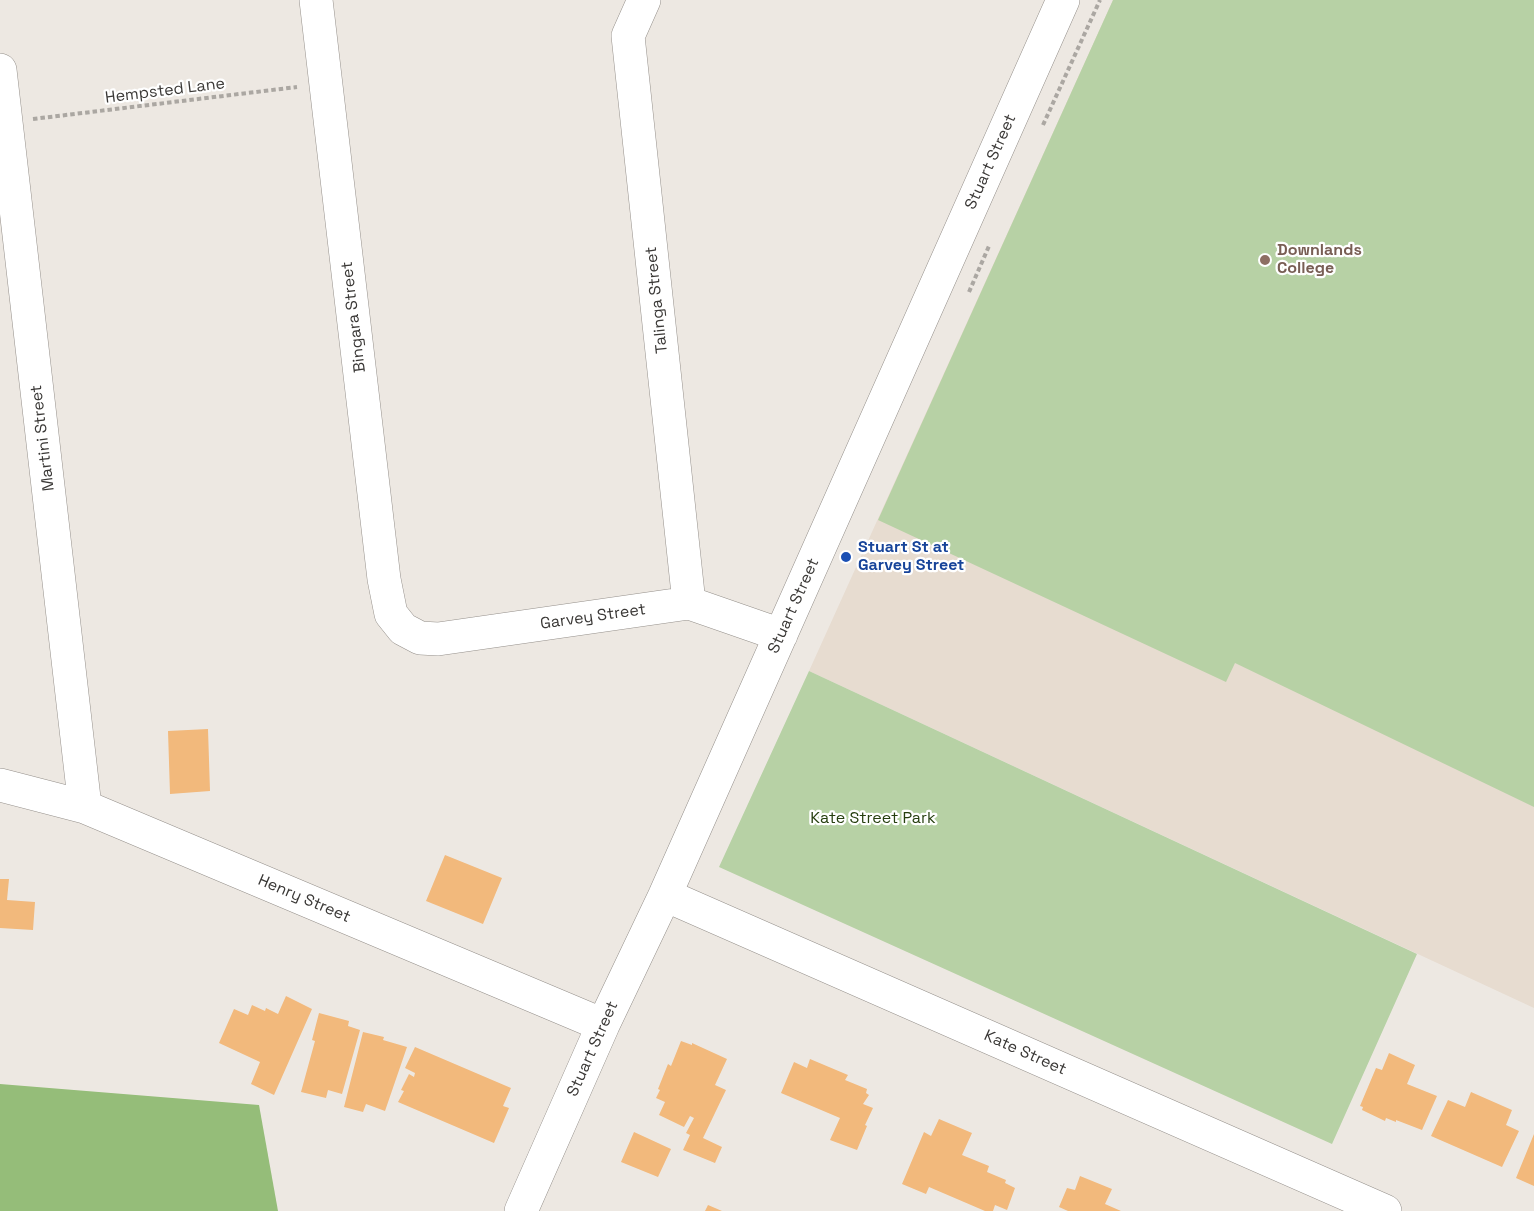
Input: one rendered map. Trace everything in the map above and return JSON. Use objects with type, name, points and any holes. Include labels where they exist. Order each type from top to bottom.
[{"type":"street","name":"Bingara Street","points":[[316,0],[384,579],[391,614],[403,629]]},
{"type":"street","name":"Talinga Street","points":[[644,0],[628,36],[689,603]]},
{"type":"street","name":"Stuart Street","points":[[521,1211],[1064,0]]},
{"type":"street","name":"Martini Street","points":[[0,70],[85,807]]},
{"type":"street","name":"Garvey Street","points":[[403,629],[420,638],[438,639],[689,603],[781,634]]},
{"type":"street","name":"Henry Street","points":[[0,785],[85,807],[603,1025]]},
{"type":"street","name":"Kate Street","points":[[665,894],[1385,1211]]},
{"type":"path","name":"Hempsted Lane","points":[[6,122],[327,84]]},
{"type":"shaded area","name":"Downlands College","points":[[1113,0],[1534,0],[1534,1008],[809,671]]},
{"type":"green space","name":"Downlands College","points":[[1113,0],[1534,0],[1534,807],[1235,663],[1226,682],[878,520]]},
{"type":"green space","name":"Kate Street Park","points":[[809,671],[1417,954],[1332,1144],[719,867]]},
{"type":"green space","points":[[0,1084],[259,1105],[278,1211],[0,1211]]},
{"type":"building","points":[[208,729],[210,791],[170,794],[168,731]]},
{"type":"building","points":[[445,855],[502,878],[483,924],[426,901]]},
{"type":"building","points":[[0,879],[9,879],[7,900],[35,902],[33,930],[0,928]]},
{"type":"building","points":[[286,996],[312,1009],[274,1095],[251,1084],[260,1062],[219,1043],[234,1009],[248,1015],[252,1005],[278,1014]]},
{"type":"building","points":[[319,1013],[349,1021],[348,1026],[360,1030],[342,1094],[328,1090],[326,1098],[301,1092],[315,1041],[312,1040]]},
{"type":"building","points":[[363,1032],[384,1037],[383,1040],[407,1047],[385,1111],[366,1104],[363,1112],[344,1107]]},
{"type":"building","points":[[681,1041],[692,1045],[692,1043],[727,1059],[715,1085],[726,1090],[703,1138],[722,1147],[715,1163],[683,1150],[690,1135],[686,1133],[694,1118],[690,1116],[684,1127],[659,1115],[665,1102],[656,1098],[660,1090],[658,1089]]},
{"type":"building","points":[[415,1047],[511,1088],[503,1106],[509,1108],[494,1143],[398,1102],[409,1074],[414,1077],[415,1073],[405,1068]]},
{"type":"building","points":[[1389,1053],[1415,1065],[1407,1084],[1437,1096],[1422,1130],[1396,1120],[1396,1122],[1386,1118],[1385,1121],[1362,1110],[1363,1107],[1360,1106],[1376,1068],[1382,1070]]},
{"type":"building","points":[[810,1059],[848,1075],[845,1080],[867,1089],[866,1093],[869,1095],[863,1104],[873,1108],[857,1150],[830,1140],[840,1118],[781,1093],[794,1062],[807,1068]]},
{"type":"building","points":[[1471,1092],[1512,1110],[1506,1125],[1519,1131],[1502,1167],[1431,1136],[1448,1100],[1465,1107]]},
{"type":"building","points":[[939,1119],[972,1133],[962,1155],[989,1166],[987,1172],[1006,1180],[1005,1183],[1015,1188],[1007,1210],[995,1205],[993,1211],[985,1211],[929,1187],[926,1194],[902,1184],[924,1132],[931,1136]]},
{"type":"building","points":[[634,1132],[671,1149],[658,1177],[621,1162]]},
{"type":"building","points":[[1534,1134],[1534,1186],[1516,1178]]},
{"type":"building","points":[[1080,1176],[1112,1189],[1105,1204],[1121,1211],[1068,1211],[1059,1207],[1067,1188],[1075,1190]]},
{"type":"building","points":[[708,1205],[722,1211],[705,1211]]},
{"type":"place","name":"Downlands College","points":[[1265,260]]},
{"type":"place","name":"Stuart St at Garvey Street","points":[[846,557]]}]
